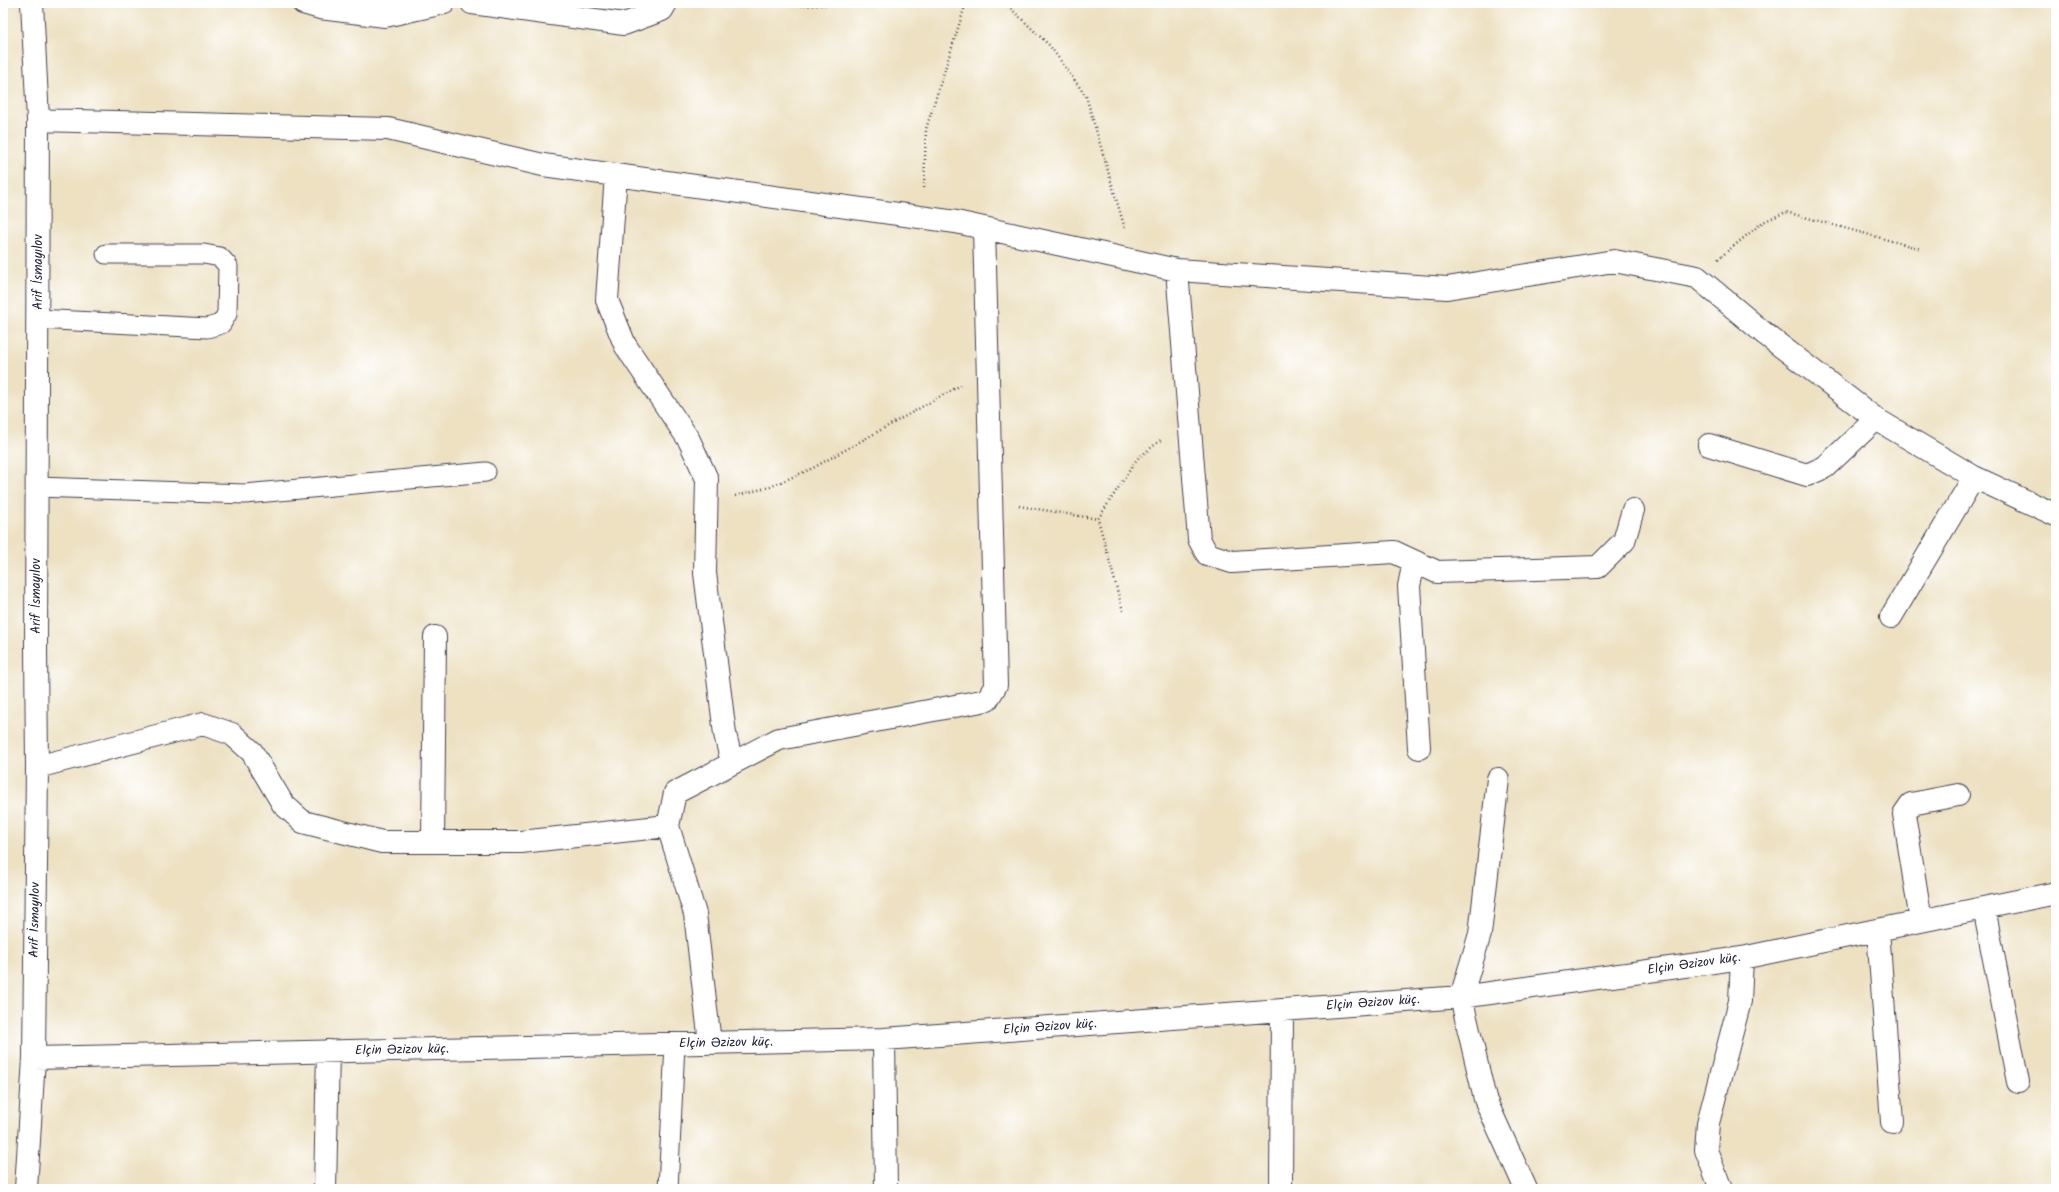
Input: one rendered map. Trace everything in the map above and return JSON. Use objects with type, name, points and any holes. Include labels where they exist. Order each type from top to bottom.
[{"type":"street","name":"Arif İsmayılov","points":[[26,1189],[34,1058],[37,767],[38,120],[32,3]]},
{"type":"street","points":[[303,3],[320,8],[385,16],[444,3]]},
{"type":"street","points":[[472,3],[624,24],[662,10],[666,3]]},
{"type":"street","points":[[38,120],[388,129],[543,165],[923,217],[984,228],[1177,270],[1447,288],[1614,261],[1698,277],[1765,334],[1876,419],[1974,477],[2056,515]]},
{"type":"street","points":[[616,174],[607,300],[625,345],[689,440],[707,479],[704,573],[725,734],[732,763]]},
{"type":"street","points":[[710,1043],[695,914],[668,826],[675,792],[779,739],[987,700],[996,685],[984,228]]},
{"type":"street","points":[[1177,270],[1199,539],[1207,554],[1232,562],[1394,552],[1437,572],[1598,567],[1624,542],[1633,510]]},
{"type":"street","points":[[1709,445],[1807,475],[1825,467],[1876,419]]},
{"type":"street","points":[[1891,617],[1974,477]]},
{"type":"street","points":[[1414,562],[1409,586],[1419,748]]},
{"type":"street","points":[[433,842],[435,637]]},
{"type":"street","points":[[37,767],[203,724],[232,734],[252,752],[283,804],[303,822],[382,842],[521,842],[668,826]]},
{"type":"street","points":[[1498,779],[1480,934],[1461,997],[1485,1099],[1526,1189]]},
{"type":"street","points":[[1921,921],[1904,814],[1911,804],[1958,795]]},
{"type":"street","name":"Elçin Əzizov küç.","points":[[34,1058],[884,1039],[1461,997],[1742,958],[2056,893]]},
{"type":"street","points":[[1984,908],[2018,1082]]},
{"type":"street","points":[[1878,930],[1892,1122]]},
{"type":"street","points":[[1721,1189],[1706,1150],[1708,1123],[1740,1001],[1742,958]]},
{"type":"street","points":[[1281,1189],[1282,1010]]},
{"type":"street","points":[[884,1039],[886,1189]]},
{"type":"street","points":[[325,1189],[328,1051]]},
{"type":"lane","points":[[38,319],[208,328],[221,324],[227,314],[228,266],[220,257],[204,254],[106,254]]},
{"type":"lane","points":[[37,487],[245,494],[486,472]]},
{"type":"lane","points":[[668,1189],[675,1044]]},
{"type":"path","points":[[789,3],[797,6],[871,3]]},
{"type":"path","points":[[923,217],[926,129],[966,3]]},
{"type":"path","points":[[1005,3],[1050,46],[1086,96],[1134,260]]},
{"type":"path","points":[[1698,277],[1763,222],[1786,212],[1921,249]]},
{"type":"path","points":[[706,503],[770,487],[813,468],[987,370]]},
{"type":"path","points":[[1123,611],[1098,519],[1136,458],[1189,418]]},
{"type":"path","points":[[991,502],[1098,519]]}]
